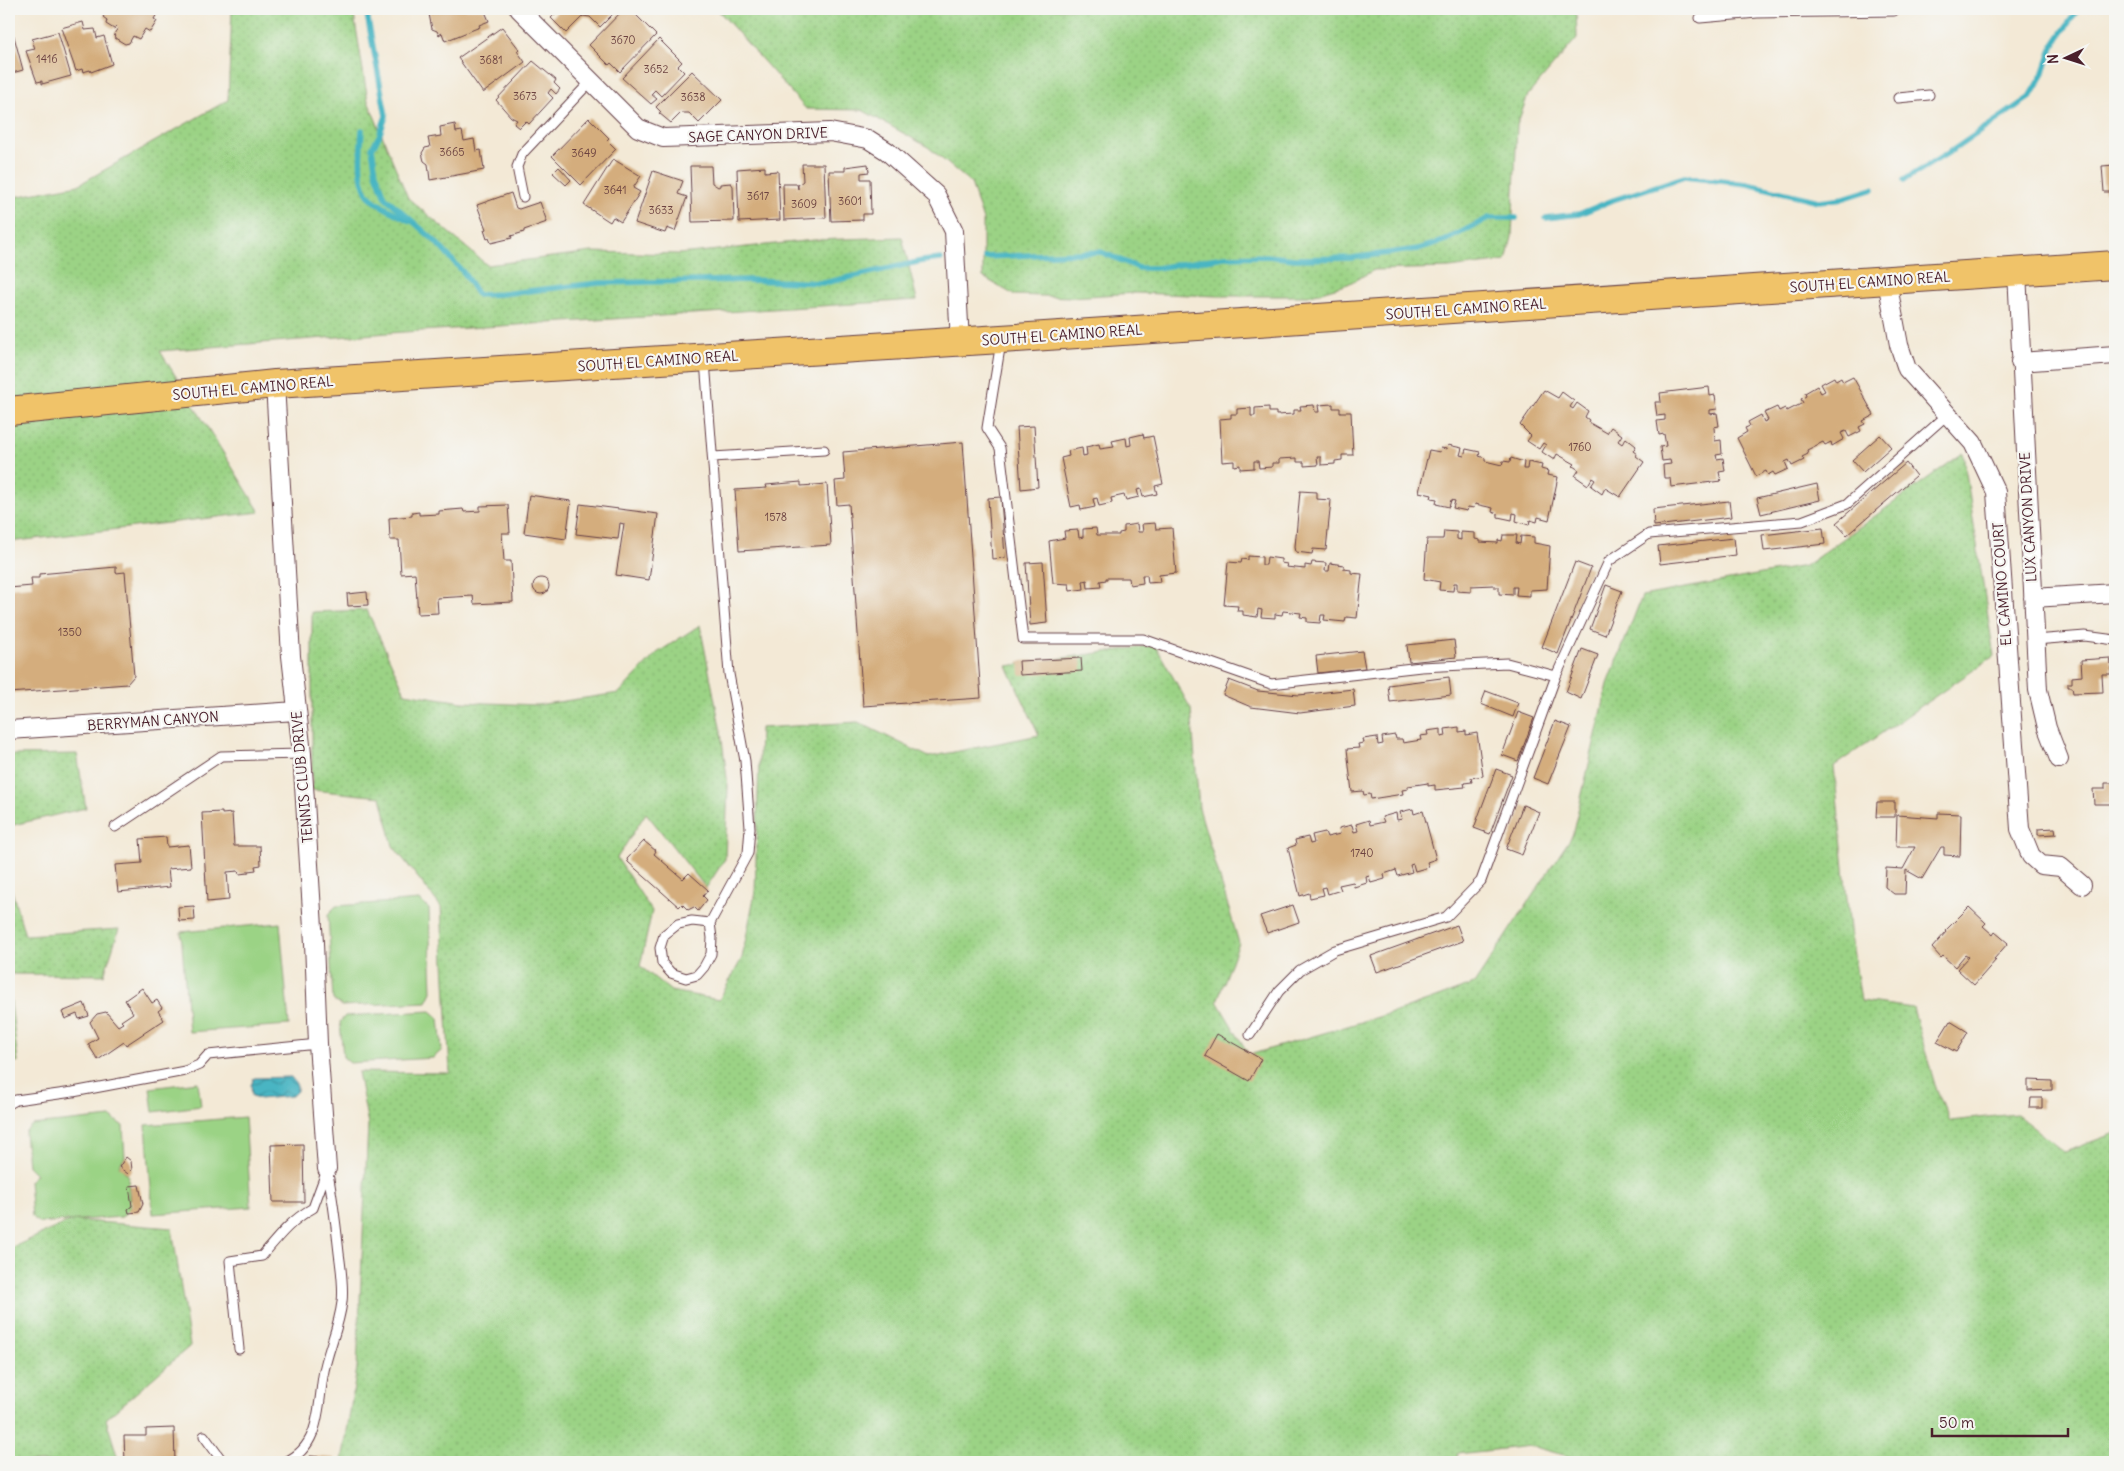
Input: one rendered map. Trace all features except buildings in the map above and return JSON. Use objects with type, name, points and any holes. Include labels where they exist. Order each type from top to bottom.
[{"type":"main road","name":"SOUTH EL CAMINO REAL","points":[[9,410],[275,384],[960,342],[2115,266]]},
{"type":"street","name":"SAGE CANYON DRIVE","points":[[519,9],[638,128],[663,138],[830,132],[868,139],[887,152],[936,195],[954,231],[960,342]]},
{"type":"street","name":"LUX CANYON DRIVE","points":[[2016,272],[2038,690],[2047,728],[2059,759]]},
{"type":"street","name":"EL CAMINO COURT","points":[[1887,281],[1899,345],[1908,370],[1973,443],[1996,492],[2020,829],[2031,856],[2041,864],[2061,867],[2082,885]]},
{"type":"street","points":[[2020,362],[2115,355]]},
{"type":"street","name":"TENNIS CLUB DRIVE","points":[[275,384],[296,711],[302,754],[327,1169]]},
{"type":"street","points":[[2033,598],[2115,593]]},
{"type":"street","name":"BERRYMAN CANYON","points":[[9,730],[296,711]]},
{"type":"lane","points":[[1700,18],[1757,13],[1894,11]]},
{"type":"lane","points":[[523,197],[517,167],[522,154],[591,81]]},
{"type":"lane","points":[[1898,98],[1929,95]]},
{"type":"lane","points":[[1001,339],[987,428],[1000,448],[1023,639],[1144,639],[1271,684],[1421,667],[1507,663],[1556,676]]},
{"type":"lane","points":[[704,358],[729,674],[745,761],[750,828],[748,853],[710,923],[712,938],[711,954],[704,967],[698,975],[686,978],[671,973],[662,963],[660,948],[664,935],[678,924],[692,922],[710,923]]},
{"type":"lane","points":[[1250,1035],[1279,991],[1300,970],[1335,950],[1446,917],[1481,881],[1556,676],[1609,561],[1649,534],[1802,521],[1847,504],[1947,415]]},
{"type":"lane","points":[[713,457],[824,450]]},
{"type":"lane","points":[[2035,640],[2085,636],[2115,640]]},
{"type":"lane","points":[[115,827],[222,756],[302,754]]},
{"type":"lane","points":[[9,1104],[16,1100],[73,1092],[185,1071],[199,1065],[208,1055],[318,1044]]},
{"type":"lane","points":[[239,1349],[230,1261],[262,1256],[287,1226],[298,1216],[313,1208],[327,1169]]},
{"type":"lane","points":[[285,1462],[303,1450],[315,1428],[320,1411],[324,1373],[342,1302],[334,1205],[327,1169]]},
{"type":"lane","points":[[204,1436],[223,1462]]},
{"type":"green space","points":[[232,9],[353,9],[368,101],[408,198],[487,265],[592,252],[679,254],[814,240],[902,237],[917,300],[388,333],[160,351],[260,512],[9,542],[9,198],[78,185],[228,100]]},
{"type":"green space","points":[[717,9],[1576,9],[1577,38],[1528,95],[1517,125],[1512,237],[1506,261],[1449,268],[1374,270],[1348,284],[1308,296],[1218,296],[1135,293],[1072,297],[1014,295],[983,277],[983,220],[971,183],[928,147],[862,110],[806,109]]},
{"type":"green space","points":[[1963,453],[1994,656],[1834,766],[1850,929],[1861,1001],[1913,1008],[1935,1085],[1950,1121],[2016,1114],[2064,1152],[2115,1133],[2115,1462],[1589,1462],[1531,1446],[1457,1454],[1458,1462],[342,1462],[357,1368],[368,1124],[358,1072],[450,1073],[441,907],[393,846],[381,797],[312,790],[312,612],[367,610],[405,693],[462,702],[537,705],[619,693],[657,653],[700,625],[721,732],[728,786],[725,859],[706,888],[646,813],[617,858],[652,911],[640,966],[671,991],[719,1000],[742,958],[755,892],[760,728],[858,722],[929,757],[1039,735],[1007,666],[1155,645],[1191,709],[1199,808],[1239,943],[1217,1001],[1249,1055],[1402,1010],[1474,984],[1572,836],[1608,684],[1642,596],[1805,566]]},
{"type":"green space","points":[[77,754],[86,808],[9,826],[9,755]]},
{"type":"green space","points":[[9,881],[25,935],[119,929],[104,975],[9,974]]},
{"type":"green space","points":[[420,900],[429,909],[432,992],[427,1002],[342,1006],[333,1000],[328,914],[336,906]]},
{"type":"green space","points":[[280,923],[289,1025],[189,1032],[181,932]]},
{"type":"green space","points":[[9,985],[18,1062],[9,1063]]},
{"type":"green space","points":[[431,1011],[439,1018],[442,1050],[433,1058],[350,1063],[343,1057],[340,1022],[345,1016]]},
{"type":"green space","points":[[198,1082],[201,1106],[153,1112],[150,1088]]},
{"type":"green space","points":[[111,1117],[123,1126],[125,1157],[119,1166],[128,1175],[130,1208],[122,1217],[39,1223],[32,1217],[29,1181],[36,1174],[28,1166],[25,1132],[32,1125]]},
{"type":"green space","points":[[245,1117],[251,1207],[153,1214],[146,1125]]},
{"type":"green space","points":[[72,1220],[172,1228],[190,1346],[106,1419],[119,1462],[9,1462],[9,1249]]},
{"type":"water","points":[[291,1077],[297,1085],[297,1091],[292,1096],[260,1099],[252,1096],[251,1085],[254,1078]]},
{"type":"waterway","points":[[366,9],[386,116],[379,136],[372,148],[376,173],[385,197],[434,240],[463,272],[478,295],[599,283],[750,280],[824,283],[922,261],[941,259]]},
{"type":"waterway","points":[[1904,180],[1953,150],[2030,97],[2043,75],[2053,46],[2078,9]]},
{"type":"waterway","points":[[362,130],[361,171],[367,193],[380,205],[410,221]]},
{"type":"waterway","points":[[1546,218],[1579,214],[1613,200],[1684,177],[1747,184],[1819,201],[1844,198],[1873,189]]},
{"type":"waterway","points":[[985,257],[1101,252],[1139,268],[1156,268],[1224,257],[1351,258],[1418,249],[1446,240],[1489,218],[1516,218]]}]
